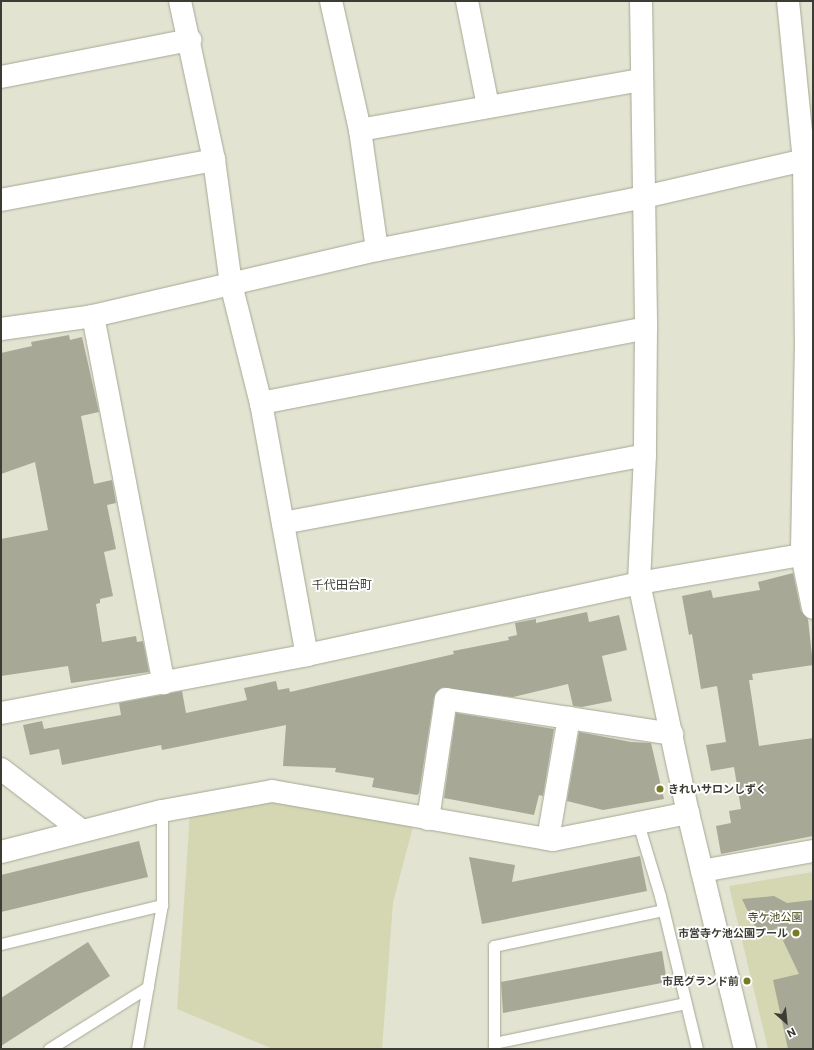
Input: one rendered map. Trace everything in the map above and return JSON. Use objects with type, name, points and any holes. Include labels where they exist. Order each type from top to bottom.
[{"type":"street","points":[[180,1],[190,40],[214,160],[230,284],[261,403],[307,654]]},
{"type":"street","points":[[331,1],[360,130],[377,250]]},
{"type":"street","points":[[467,1],[488,106]]},
{"type":"street","points":[[642,1],[646,328],[645,455],[639,583],[688,813],[745,1049]]},
{"type":"street","points":[[788,1],[809,159],[810,340],[808,554],[813,608]]},
{"type":"street","points":[[1,77],[190,40]]},
{"type":"street","points":[[360,130],[488,106],[642,80]]},
{"type":"street","points":[[1,329],[93,316],[377,250],[644,197],[809,159]]},
{"type":"street","points":[[1,200],[214,160]]},
{"type":"street","points":[[93,316],[164,683]]},
{"type":"street","points":[[261,403],[646,328]]},
{"type":"street","points":[[283,523],[645,455]]},
{"type":"street","points":[[1,714],[307,654],[639,583],[808,554]]},
{"type":"street","points":[[428,819],[446,699],[672,734]]},
{"type":"street","points":[[548,839],[569,718]]},
{"type":"street","points":[[1,769],[82,831]]},
{"type":"street","points":[[1,852],[162,811],[272,791],[548,839],[688,813]]},
{"type":"street","points":[[702,871],[813,851]]},
{"type":"lane","points":[[137,1049],[162,905],[162,811]]},
{"type":"lane","points":[[638,823],[663,910],[685,1003],[698,1049]]},
{"type":"lane","points":[[1,944],[162,905]]},
{"type":"lane","points":[[663,910],[494,946],[494,1046],[685,1003]]},
{"type":"lane","points":[[49,1049],[148,987]]},
{"type":"green space","points":[[269,798],[414,823],[393,902],[382,1049],[273,1049],[177,1009],[190,812]]},
{"type":"green space","name":"寺ケ池公園","points":[[813,872],[813,1049],[768,1049],[729,886]]},
{"type":"building","points":[[69,335],[70,340],[82,337],[99,412],[81,416],[94,484],[112,480],[116,503],[107,505],[116,549],[104,552],[113,596],[100,599],[100,603],[96,604],[102,642],[136,636],[137,642],[143,641],[149,672],[71,683],[68,666],[1,676],[1,539],[48,530],[35,462],[1,474],[1,353],[32,346],[31,342]]},
{"type":"building","points":[[793,573],[801,611],[808,619],[813,665],[752,674],[753,680],[749,680],[759,746],[813,738],[813,836],[721,854],[716,826],[731,823],[729,811],[741,809],[734,767],[711,771],[706,745],[726,742],[717,686],[701,689],[692,634],[689,635],[682,596],[711,590],[713,598],[760,590],[758,582]]},
{"type":"building","points":[[587,612],[589,622],[619,615],[627,650],[602,656],[612,701],[582,707],[573,706],[568,684],[513,697],[441,688],[434,697],[419,793],[417,795],[372,787],[374,778],[335,772],[336,768],[283,766],[286,725],[162,750],[161,745],[62,765],[59,749],[30,755],[23,725],[42,721],[44,729],[121,715],[119,703],[182,691],[186,713],[247,700],[244,688],[276,681],[278,690],[289,688],[290,692],[454,654],[453,651],[509,640],[508,637],[517,635],[515,623],[536,619],[536,623]]},
{"type":"building","points":[[456,713],[554,729],[543,796],[539,795],[534,815],[444,798]]},
{"type":"building","points":[[579,732],[631,742],[651,743],[664,799],[603,810],[567,801]]},
{"type":"building","points":[[139,841],[148,877],[1,912],[1,875]]},
{"type":"building","points":[[640,856],[647,891],[482,924],[469,857],[515,865],[512,882]]},
{"type":"building","points":[[774,896],[787,903],[813,900],[813,1049],[788,1049],[773,980],[799,974],[777,928],[760,937],[742,899]]},
{"type":"building","points":[[88,942],[110,976],[1,1046],[1,998]]},
{"type":"building","points":[[662,951],[667,982],[503,1013],[501,982]]},
{"type":"place","name":"きれいサロンしずく","points":[[660,789]]},
{"type":"place","name":"市営寺ケ池公園プール","points":[[796,933]]},
{"type":"place","name":"市民グランド前","points":[[747,981]]},
{"type":"district","name":"千代田台町","points":[[342,585]]}]
